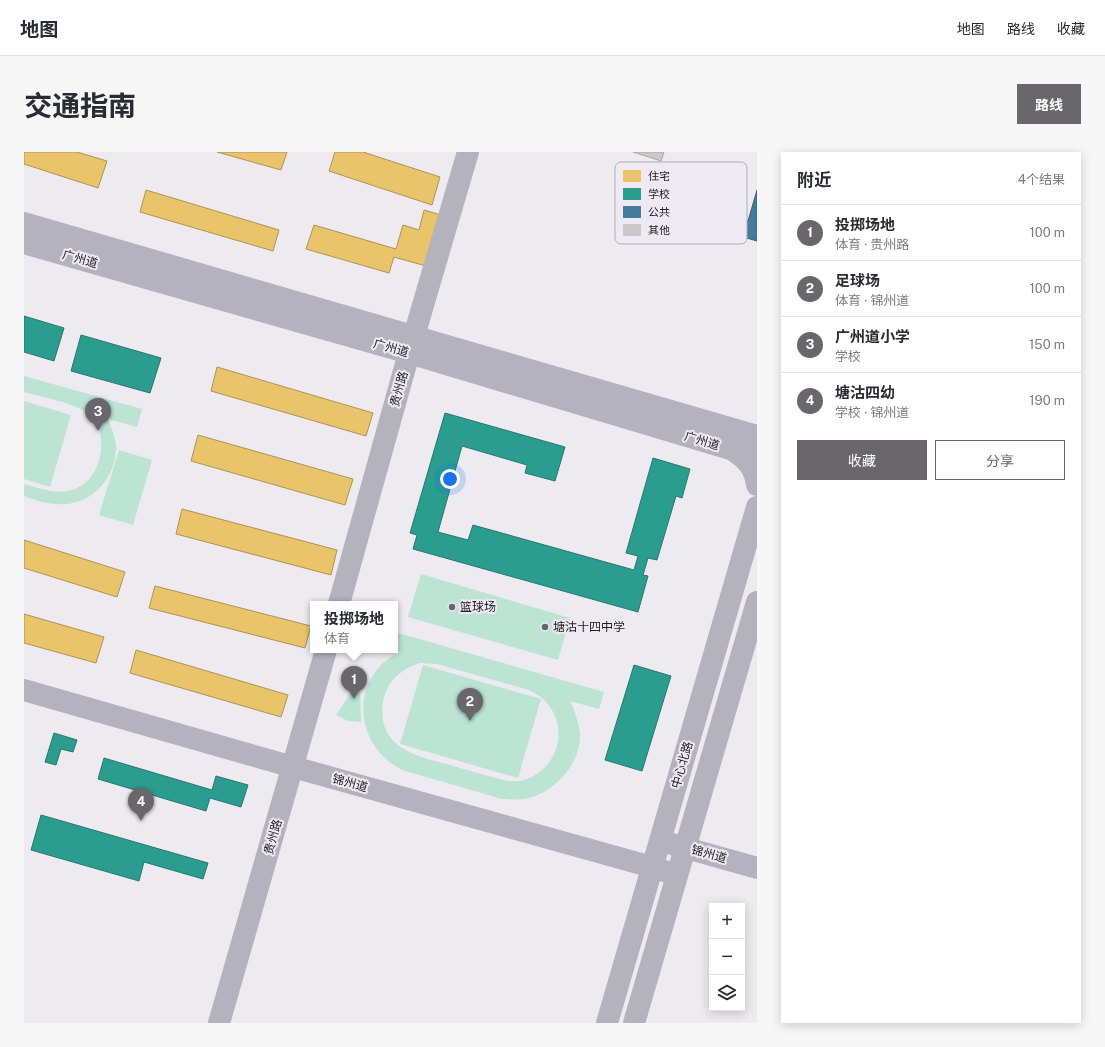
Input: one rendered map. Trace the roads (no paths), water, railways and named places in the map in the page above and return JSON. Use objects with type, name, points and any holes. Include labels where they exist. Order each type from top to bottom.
[{"type":"street","name":"贵州路","points":[[340,601],[468,152]]},
{"type":"street","name":"广州道","points":[[24,223],[412,344],[734,440],[757,457]]},
{"type":"street","name":"广州道","points":[[24,243],[412,344]]},
{"type":"street","name":"广州道","points":[[734,440],[757,436]]},
{"type":"street","points":[[734,440],[757,443]]},
{"type":"street","points":[[734,440],[754,471],[757,485]]},
{"type":"street","name":"中心北路","points":[[607,1023],[757,508],[757,502]]},
{"type":"street","points":[[634,1023],[757,602]]},
{"type":"street","name":"贵州路","points":[[219,1023],[325,653]]},
{"type":"street","name":"锦州道","points":[[24,690],[293,768],[677,875]]},
{"type":"street","name":"锦州道","points":[[660,841],[757,868]]},
{"type":"place","name":"广州道小学","points":[[98,431]]},
{"type":"place","name":"篮球场","points":[[452,607]]},
{"type":"place","name":"塘沽十四中学","points":[[545,627]]},
{"type":"place","name":"投掷场地","points":[[354,699]]},
{"type":"place","name":"足球场","points":[[470,721]]},
{"type":"place","name":"塘沽四幼","points":[[141,821]]}]
